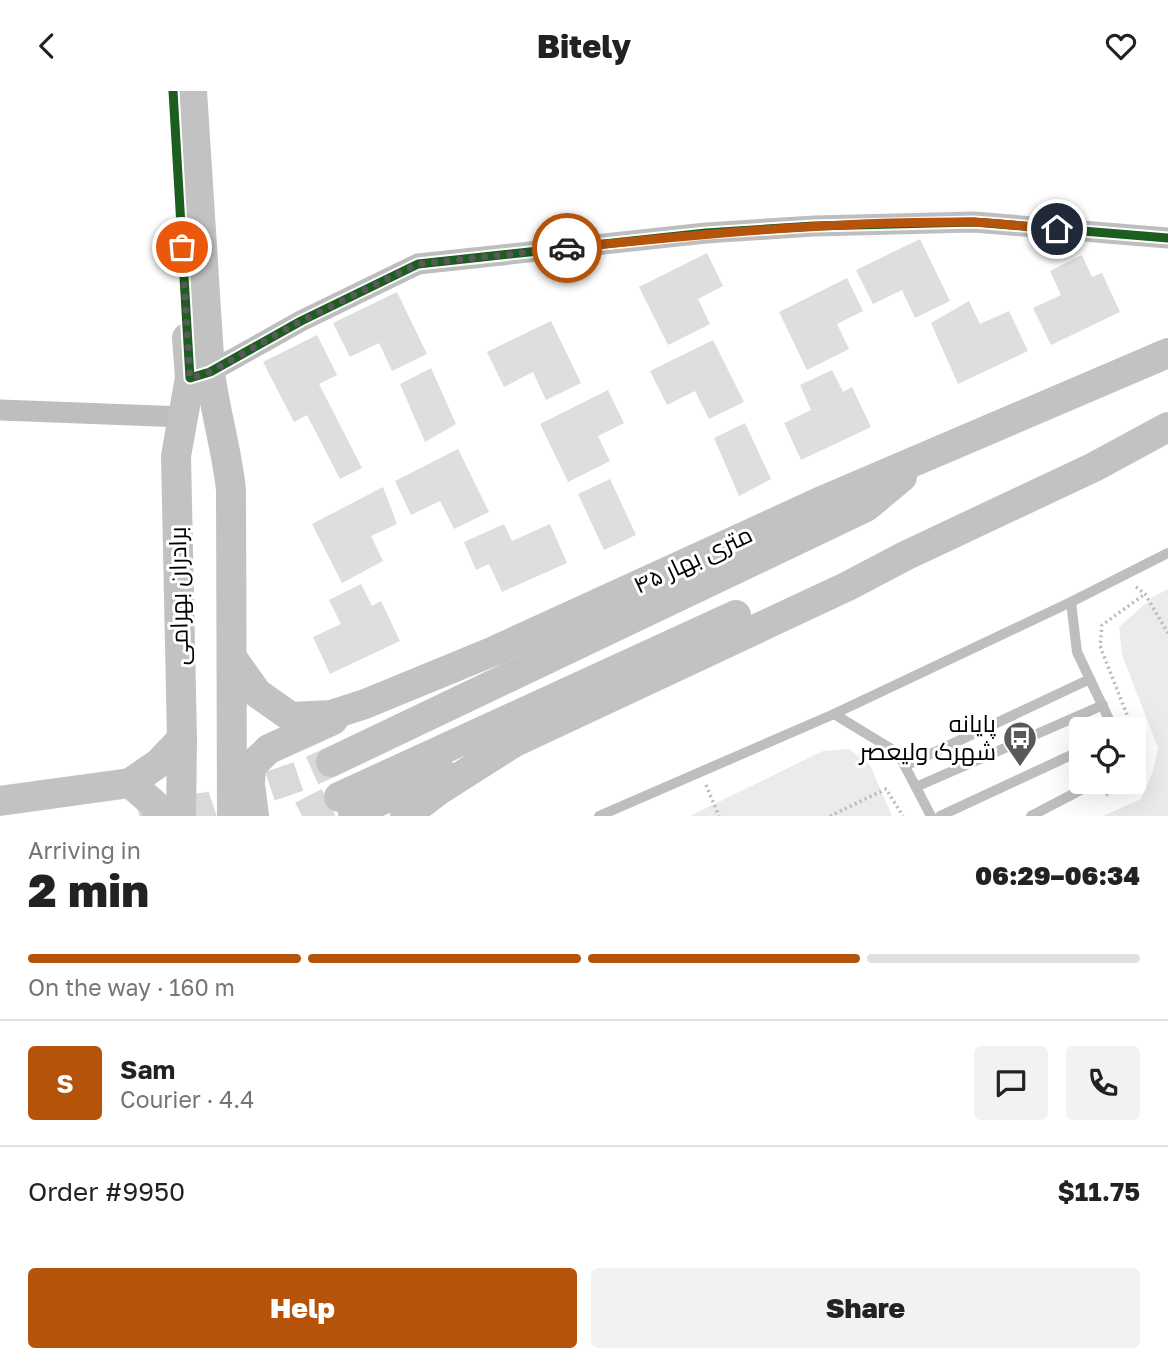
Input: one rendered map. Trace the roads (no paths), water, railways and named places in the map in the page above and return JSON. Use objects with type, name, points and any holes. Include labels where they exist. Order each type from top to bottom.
[{"type":"main road","points":[[173,91],[200,375],[228,464],[231,490],[232,816]]},
{"type":"main road","points":[[192,91],[200,375]]},
{"type":"main road","name":"۴۵ متری بهار","points":[[233,659],[257,693],[292,716],[331,715],[365,704],[494,652],[824,500],[1168,353]]},
{"type":"main road","name":"برادران بهرامی","points":[[181,816],[176,456],[184,417],[200,375]]},
{"type":"main road","points":[[343,806],[513,743],[848,586],[1094,467],[1168,427]]},
{"type":"main road","points":[[176,456],[186,445],[205,442],[224,450]]},
{"type":"main road","points":[[331,762],[866,507],[926,456]]},
{"type":"main road","points":[[343,806],[889,546],[965,528]]},
{"type":"main road","points":[[254,816],[250,785],[251,766],[269,749],[365,704]]},
{"type":"main road","points":[[0,801],[130,783],[159,763],[182,739]]},
{"type":"main road","points":[[405,816],[439,790],[513,743]]},
{"type":"main road","points":[[130,783],[154,804],[158,816]]},
{"type":"street","points":[[200,375],[301,321],[418,264],[706,233],[814,226],[974,222],[1168,238]]},
{"type":"street","points":[[0,410],[184,417]]},
{"type":"lane","points":[[599,816],[699,770],[834,714],[1168,553]]},
{"type":"lane","points":[[1071,602],[1077,652],[1108,717]]},
{"type":"lane","points":[[905,766],[1090,679]]},
{"type":"lane","points":[[916,787],[1103,705]]},
{"type":"lane","points":[[834,714],[898,753],[931,816]]},
{"type":"lane","points":[[940,816],[1069,756]]},
{"type":"lane","points":[[1031,816],[1073,794]]},
{"type":"tunnel","points":[[139,816],[209,807],[300,776],[331,762]]},
{"type":"tunnel","points":[[302,816],[339,797]]},
{"type":"place","name":"پایانه شهرک ولیعصر","points":[[1020,768]]}]
